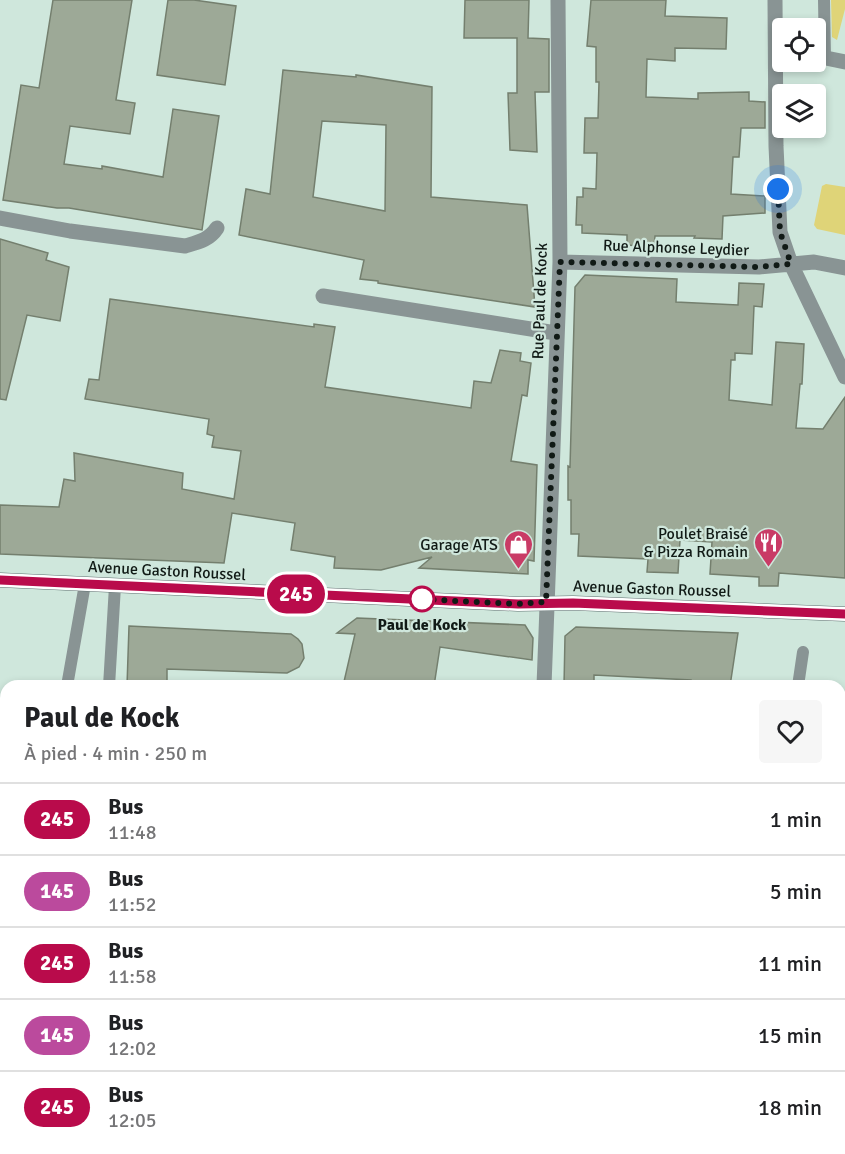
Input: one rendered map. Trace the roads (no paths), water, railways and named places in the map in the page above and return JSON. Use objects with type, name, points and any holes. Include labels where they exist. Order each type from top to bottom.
[{"type":"main road","name":"Avenue Gaston Roussel","points":[[0,580],[518,604],[546,602],[845,615]]},
{"type":"street","name":"Rue Paul de Kock","points":[[544,680],[560,262],[558,0]]},
{"type":"street","points":[[775,0],[777,18]]},
{"type":"street","points":[[826,58],[845,62]]},
{"type":"street","points":[[779,72],[780,232],[791,264],[845,377]]},
{"type":"street","points":[[0,218],[70,231],[185,246],[202,242],[212,236],[217,228]]},
{"type":"street","name":"Rue Alphonse Leydier","points":[[560,262],[759,267],[814,262],[845,268]]},
{"type":"street","points":[[323,296],[556,333]]},
{"type":"lane","points":[[823,18],[824,0]]},
{"type":"lane","points":[[68,680],[85,584]]},
{"type":"lane","points":[[109,680],[115,586]]},
{"type":"lane","points":[[799,680],[803,652]]},
{"type":"place","name":"Poulet Braisé & Pizza Romain","points":[[769,568]]},
{"type":"place","name":"Garage ATS","points":[[519,570]]},
{"type":"place","name":"Paul de Kock","points":[[422,599]]}]
